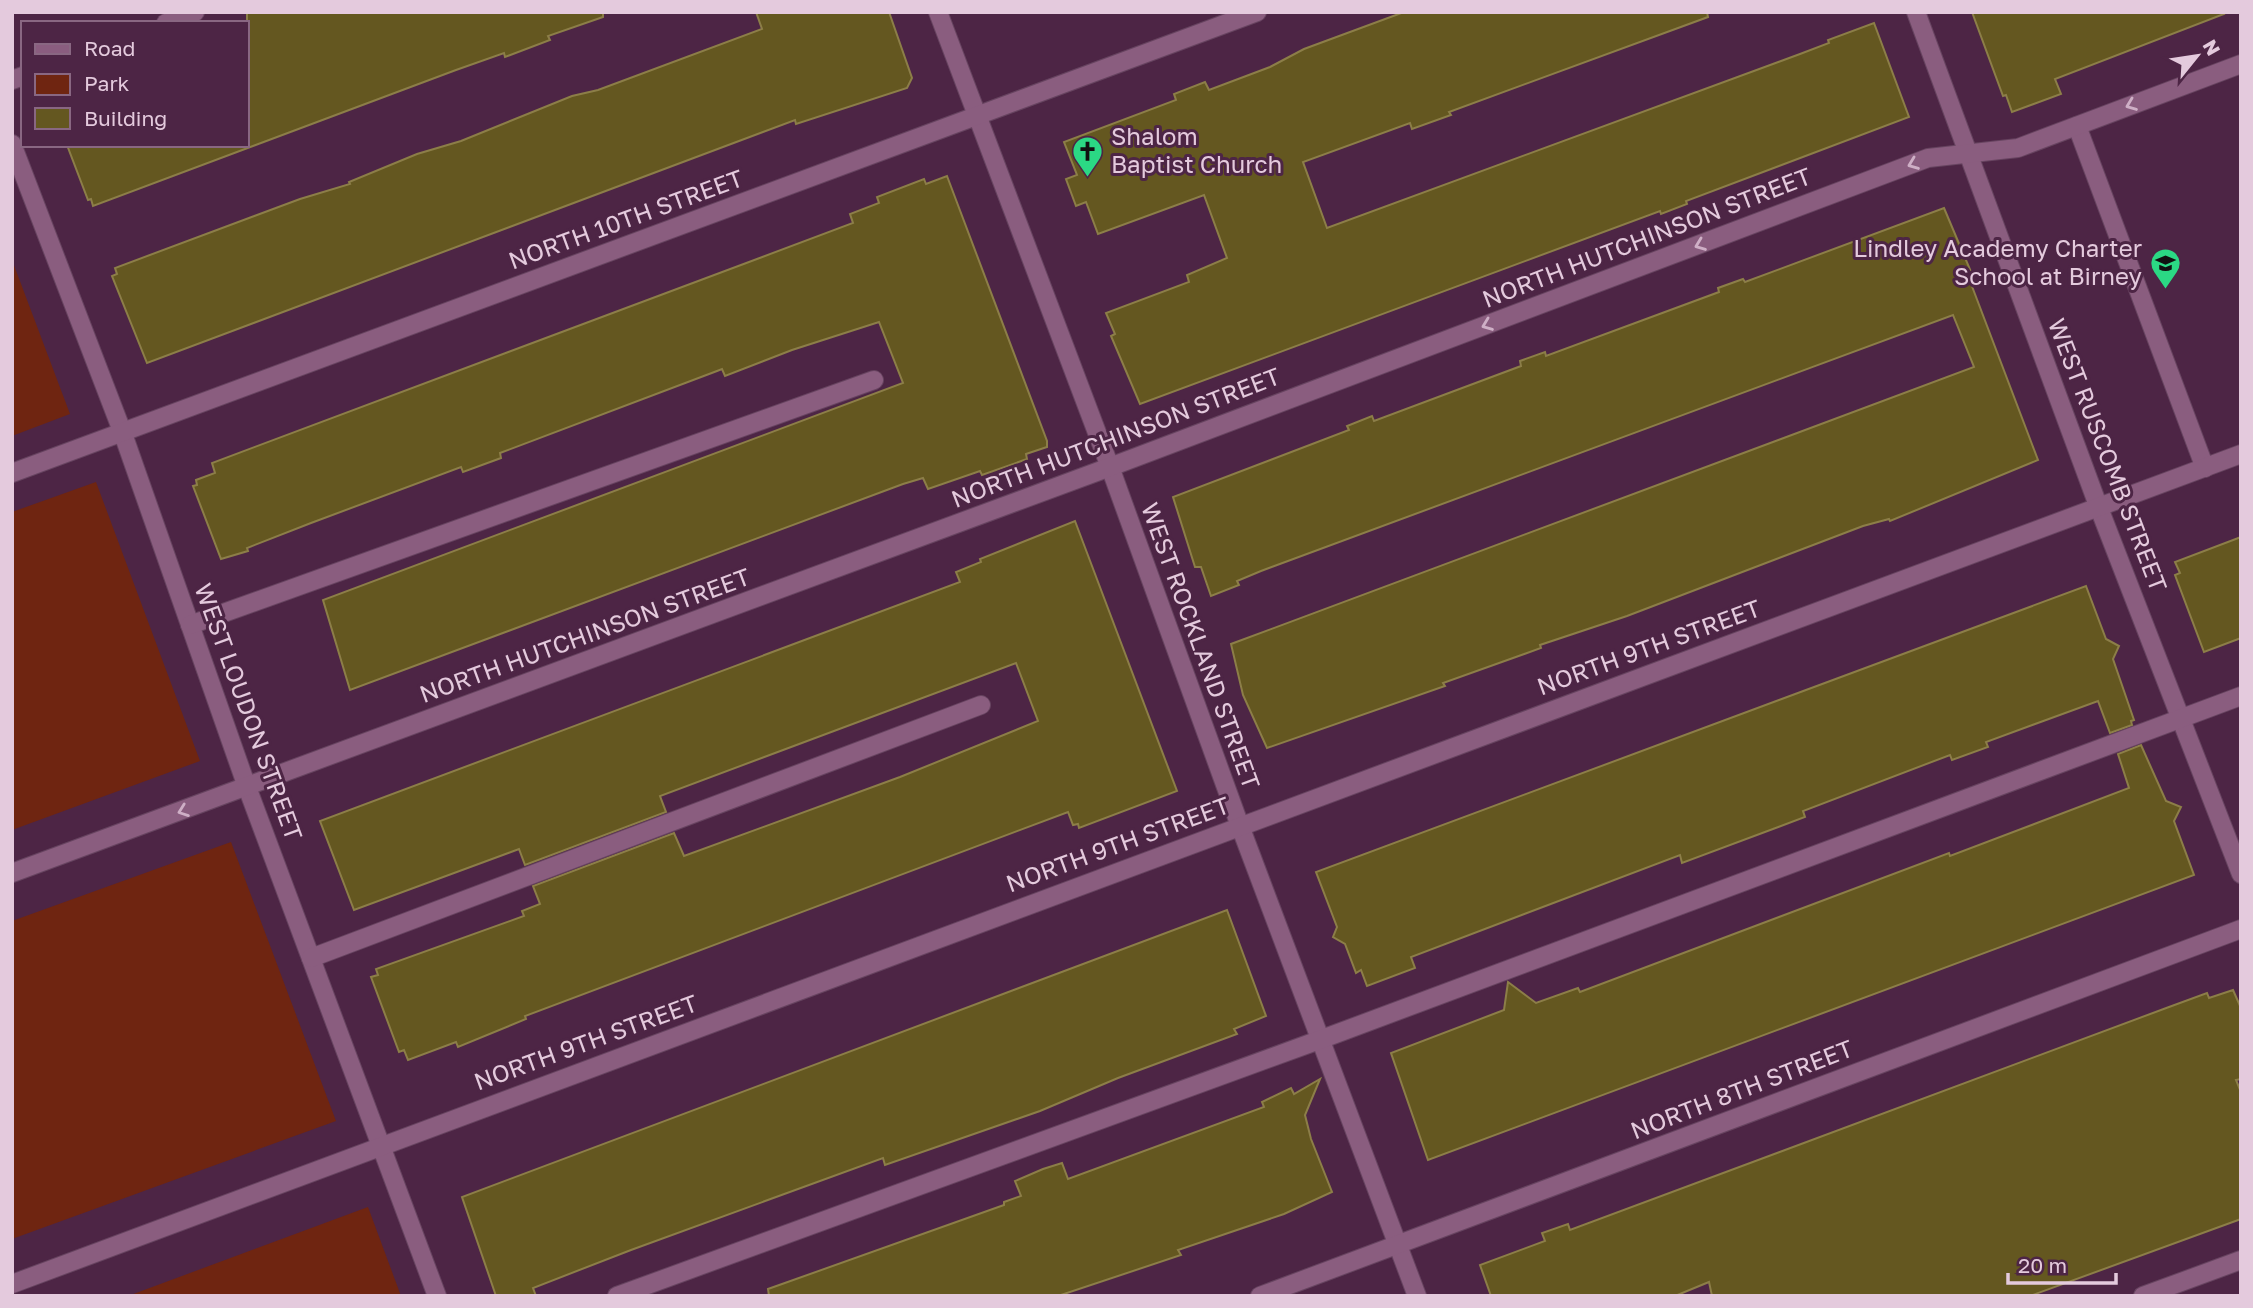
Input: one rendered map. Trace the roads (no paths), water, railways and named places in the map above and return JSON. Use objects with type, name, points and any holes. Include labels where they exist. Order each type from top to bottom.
[{"type":"street","points":[[171,21],[195,12]]},
{"type":"street","name":"WEST ROCKLAND STREET","points":[[938,12],[1110,467],[1240,827],[1417,1296]]},
{"type":"street","name":"NORTH 10TH STREET","points":[[12,472],[1257,12]]},
{"type":"street","name":"WEST RUSCOMB STREET","points":[[1916,12],[2099,508],[2241,874]]},
{"type":"street","name":"NORTH HUTCHINSON STREET","points":[[12,873],[1110,467],[1928,159],[2018,148],[2241,64]]},
{"type":"street","points":[[2077,125],[2204,468]]},
{"type":"street","name":"WEST LOUDON STREET","points":[[12,144],[122,431],[247,787],[437,1296]]},
{"type":"street","points":[[190,625],[874,380]]},
{"type":"street","name":"NORTH 9TH STREET","points":[[12,1284],[2241,454]]},
{"type":"street","points":[[617,1296],[1322,1040],[2241,696]]},
{"type":"street","points":[[312,958],[981,705]]},
{"type":"street","name":"NORTH 8TH STREET","points":[[1260,1296],[2241,929]]},
{"type":"street","points":[[2143,1296],[2241,1260]]},
{"type":"place","name":"Shalom Baptist Church","points":[[1088,178]]},
{"type":"place","name":"Lindley Academy Charter School at Birney","points":[[2165,290]]}]
